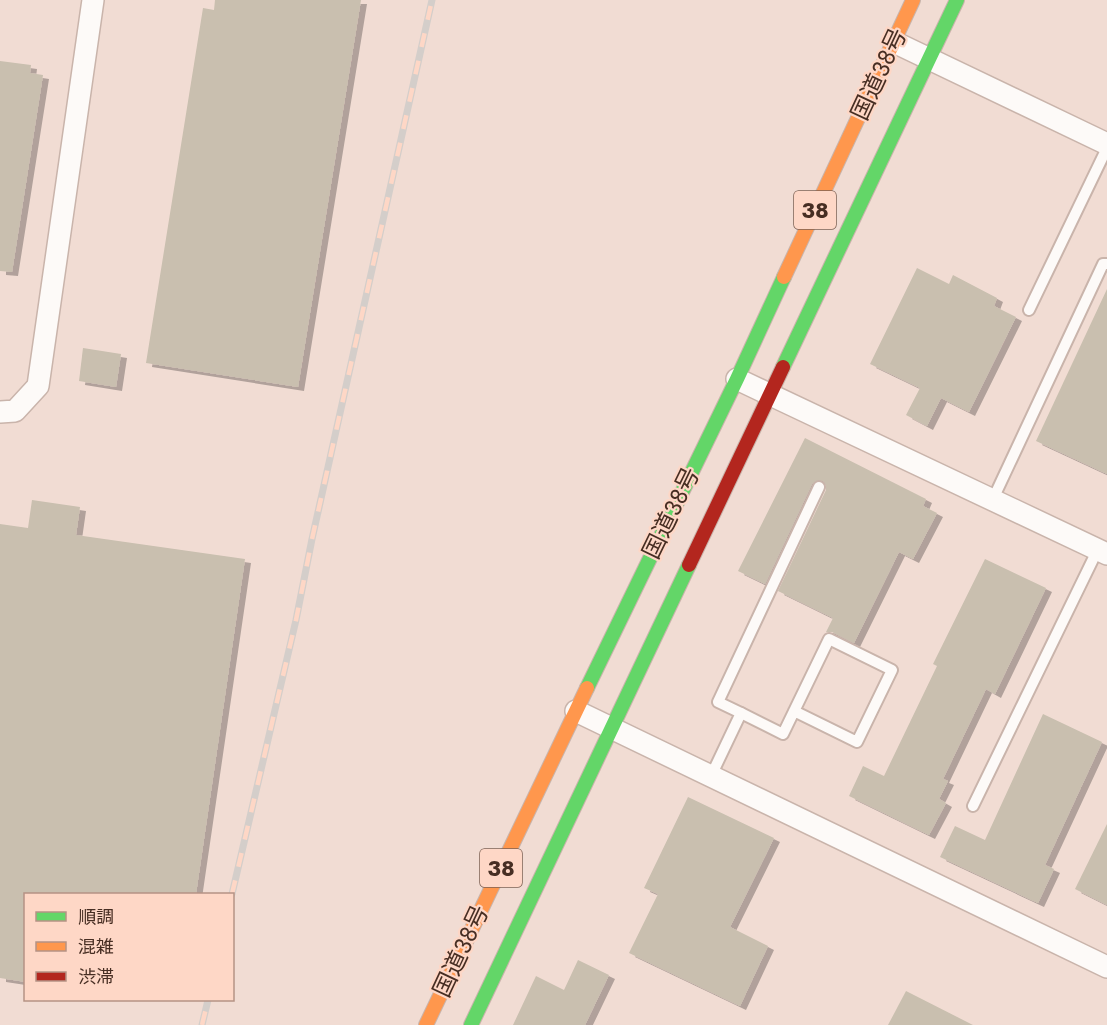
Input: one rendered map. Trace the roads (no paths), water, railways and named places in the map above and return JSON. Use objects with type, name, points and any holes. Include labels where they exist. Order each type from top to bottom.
[{"type":"highway","name":"国道38号","points":[[426,1025],[737,379],[914,0]]},
{"type":"highway","name":"国道38号","points":[[471,1025],[957,0]]},
{"type":"street","points":[[0,412],[15,411],[38,386],[93,0]]},
{"type":"street","points":[[894,42],[1107,146]]},
{"type":"street","points":[[737,379],[1103,552]]},
{"type":"street","points":[[576,711],[1107,967]]},
{"type":"lane","points":[[1029,310],[1107,146]]},
{"type":"lane","points":[[993,499],[1103,264],[1107,264]]},
{"type":"lane","points":[[794,711],[857,741],[892,670],[829,639],[794,711],[783,734],[718,702],[819,487]]},
{"type":"lane","points":[[973,806],[1103,552]]},
{"type":"lane","points":[[711,776],[741,713]]},
{"type":"railway","points":[[232,893],[296,620],[432,0]]},
{"type":"railway","points":[[202,1025],[208,1001]]}]
